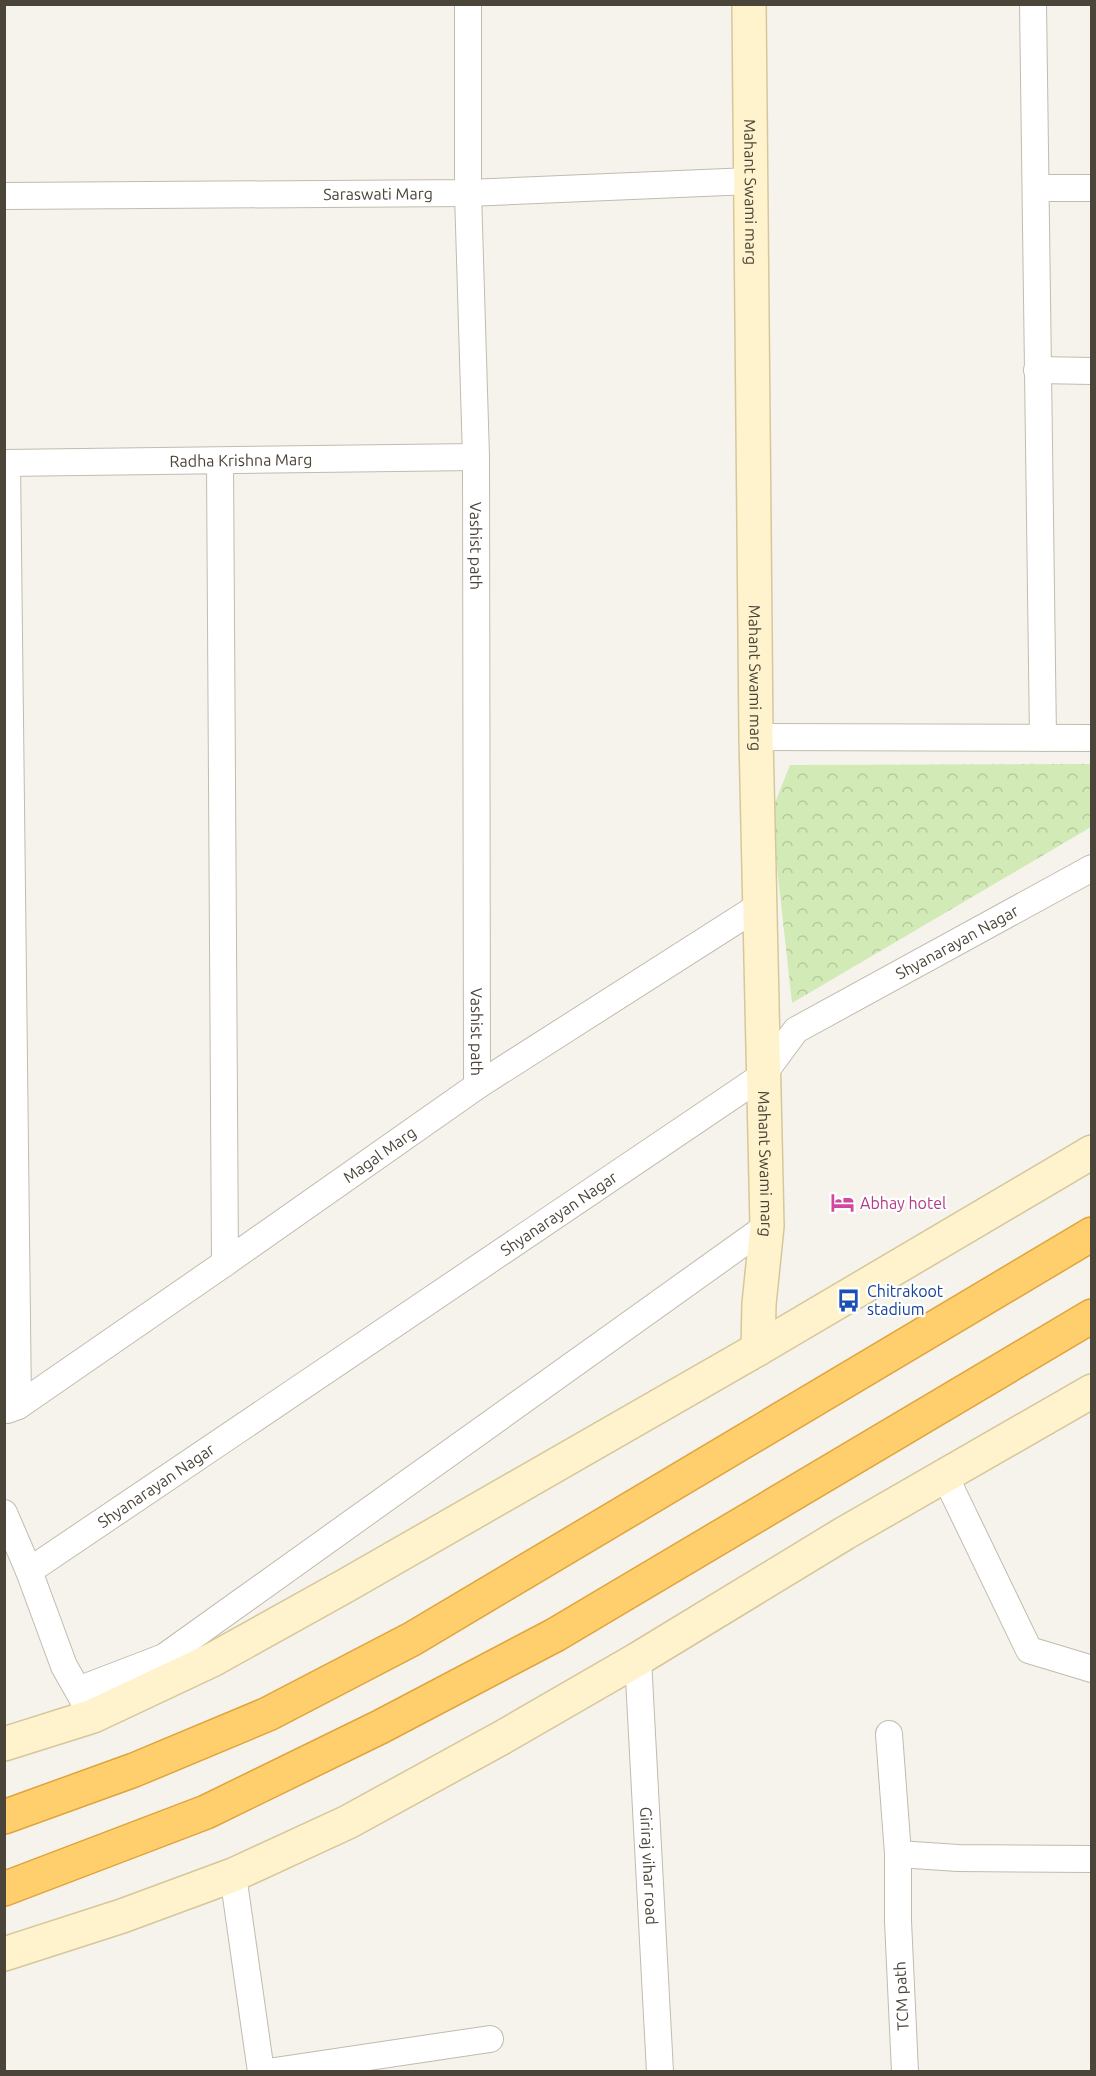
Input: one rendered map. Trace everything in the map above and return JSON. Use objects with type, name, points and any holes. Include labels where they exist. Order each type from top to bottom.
[{"type":"highway","points":[[4,1817],[134,1770],[268,1714],[412,1639],[1092,1234]]},
{"type":"highway","points":[[4,1889],[206,1812],[380,1727],[555,1635],[1092,1316]]},
{"type":"street","name":"Vashist path","points":[[468,4],[468,194],[476,457],[477,1086]]},
{"type":"street","name":"Mahant Swami marg","points":[[749,4],[756,737],[767,1226],[759,1304],[758,1349]]},
{"type":"street","points":[[1033,4],[1043,738]]},
{"type":"street","name":"Saraswati Marg","points":[[4,196],[468,194],[750,181]]},
{"type":"street","points":[[1036,188],[1092,188]]},
{"type":"street","points":[[1037,370],[1092,371]]},
{"type":"street","name":"Radha Krishna Marg","points":[[6,463],[476,457]]},
{"type":"street","points":[[220,461],[225,1263]]},
{"type":"street","points":[[6,463],[11,1409]]},
{"type":"street","points":[[756,737],[1092,738]]},
{"type":"street","name":"Shyanarayan Nagar","points":[[30,1571],[762,1076],[795,1030],[1092,868]]},
{"type":"street","name":"Magal Marg","points":[[11,1409],[225,1263],[477,1086],[759,906]]},
{"type":"street","points":[[86,1703],[212,1660],[758,1349],[1092,1152]]},
{"type":"street","points":[[4,1744],[86,1703],[164,1657],[767,1226]]},
{"type":"street","points":[[4,1954],[122,1916],[233,1875],[348,1822],[503,1737],[638,1659],[845,1533],[1092,1391]]},
{"type":"street","points":[[945,1476],[1029,1650],[1092,1669]]},
{"type":"street","points":[[4,1513],[30,1571],[64,1666],[86,1703]]},
{"type":"street","name":"Giriraj vihar road","points":[[638,1659],[660,2072]]},
{"type":"street","name":"TCM path","points":[[889,1734],[898,1854],[898,1921],[905,2072]]},
{"type":"street","points":[[898,1854],[958,1858],[1092,1858]]},
{"type":"street","points":[[233,1875],[261,2072]]},
{"type":"street","points":[[268,2072],[490,2039]]},
{"type":"green space","points":[[1091,764],[1091,827],[792,1003],[771,813],[790,765]]},
{"type":"place","name":"Abhay hotel","points":[[842,1203]]},
{"type":"place","name":"Chitrakoot stadium","points":[[849,1300]]}]
